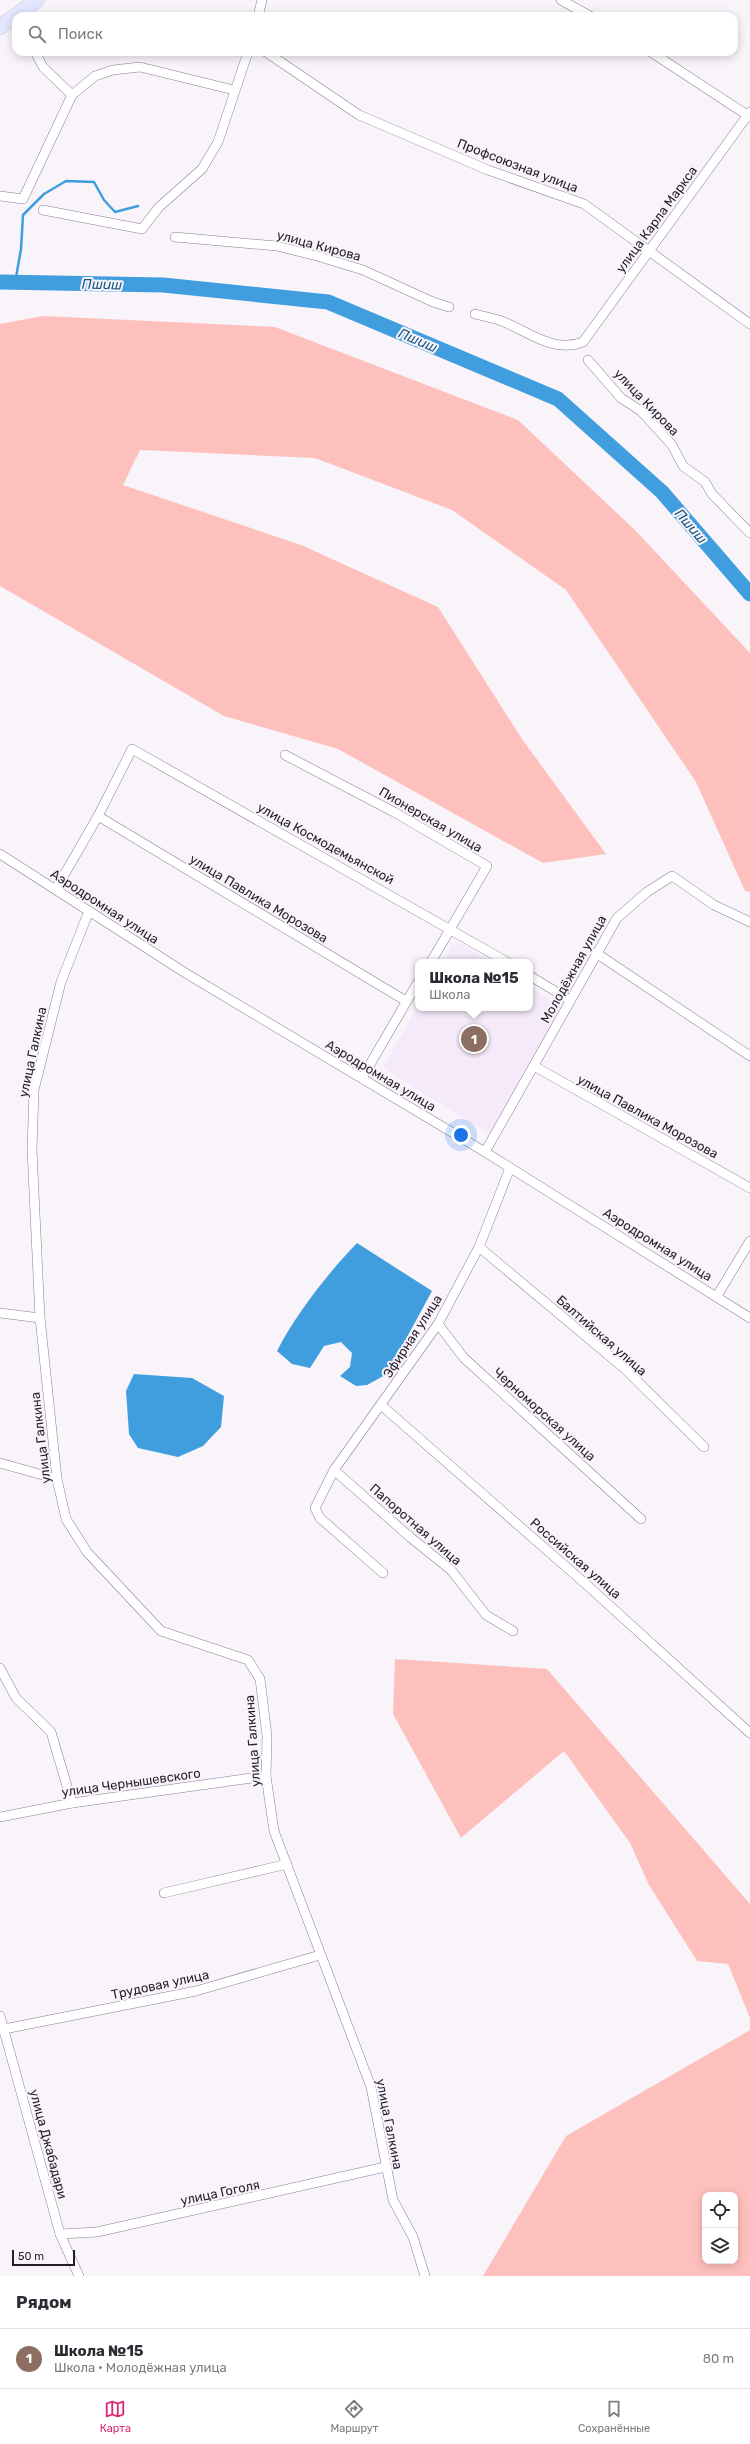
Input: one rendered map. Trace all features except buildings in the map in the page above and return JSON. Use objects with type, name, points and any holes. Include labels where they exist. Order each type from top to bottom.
[{"type":"main road","points":[[21,12],[37,0]]},
{"type":"main road","points":[[0,27],[12,19]]},
{"type":"street","points":[[259,12],[262,0]]},
{"type":"street","points":[[561,0],[583,12]]},
{"type":"street","points":[[37,56],[44,67],[72,95]]},
{"type":"street","points":[[43,210],[142,229],[159,207],[202,169],[218,142],[247,56]]},
{"type":"street","name":"Профсоюзная улица","points":[[272,56],[359,115],[488,170],[584,204],[648,252],[750,324]]},
{"type":"street","points":[[657,56],[749,115]]},
{"type":"street","points":[[0,196],[23,199],[72,95],[95,76],[113,70],[140,67],[234,90]]},
{"type":"street","name":"улица Карла Маркса","points":[[475,314],[500,320],[534,337],[555,344],[572,346],[583,342],[749,115]]},
{"type":"street","name":"улица Кирова","points":[[175,237],[277,246],[317,256],[363,270],[433,302],[449,307]]},
{"type":"street","name":"улица Кирова","points":[[588,360],[621,398],[641,411],[672,445],[683,466],[705,482],[712,494],[750,533]]},
{"type":"street","name":"улица Космодемьянской","points":[[98,816],[132,749],[452,929],[502,959]]},
{"type":"street","name":"Пионерская улица","points":[[285,755],[394,812],[487,866],[452,929],[433,959]]},
{"type":"street","points":[[56,890],[98,816]]},
{"type":"street","name":"улица Павлика Морозова","points":[[98,816],[406,1001]]},
{"type":"street","name":"Аэродромная улица","points":[[0,854],[187,974],[485,1152],[750,1318]]},
{"type":"street","name":"Молодёжная улица","points":[[485,1152],[617,918],[647,892],[672,876],[714,905],[750,922]]},
{"type":"street","name":"улица Галкина","points":[[89,911],[61,982],[34,1090],[32,1150],[40,1318],[57,1478],[66,1519],[87,1552],[161,1632],[248,1660],[255,1668],[260,1679],[264,1699],[266,1776],[274,1831],[371,2086],[385,2166],[393,2200],[413,2237],[425,2276]]},
{"type":"street","points":[[596,953],[750,1056]]},
{"type":"street","points":[[533,978],[570,1000]]},
{"type":"street","points":[[362,1078],[415,987]]},
{"type":"street","name":"улица Павлика Морозова","points":[[534,1066],[750,1188]]},
{"type":"street","name":"Эфирная улица","points":[[383,1573],[320,1518],[315,1508],[334,1470],[438,1324],[479,1247],[510,1168]]},
{"type":"street","points":[[717,1296],[750,1241]]},
{"type":"street","name":"Балтийская улица","points":[[479,1247],[624,1369],[704,1448]]},
{"type":"street","points":[[0,1313],[40,1318]]},
{"type":"street","name":"Черноморская улица","points":[[438,1324],[464,1358],[641,1519]]},
{"type":"street","name":"Российская улица","points":[[381,1406],[588,1586],[750,1733]]},
{"type":"street","points":[[0,1462],[57,1478]]},
{"type":"street","name":"Папоротная улица","points":[[334,1470],[410,1537],[451,1570],[486,1615],[513,1631]]},
{"type":"street","points":[[0,1668],[16,1698],[51,1732],[72,1803]]},
{"type":"street","name":"улица Чернышевского","points":[[0,1817],[72,1803],[266,1776]]},
{"type":"street","points":[[164,1893],[287,1864]]},
{"type":"street","name":"Трудовая улица","points":[[4,2029],[196,1991],[320,1955]]},
{"type":"street","name":"улица Джабадари","points":[[0,2016],[60,2234],[79,2276]]},
{"type":"street","name":"улица Гоголя","points":[[60,2234],[97,2232],[385,2166]]},
{"type":"shaded area","points":[[43,316],[275,327],[518,420],[635,530],[750,653],[750,892],[745,891],[696,782],[566,590],[452,510],[315,458],[140,450],[123,485],[301,545],[438,607],[522,739],[606,854],[543,863],[338,749],[224,716],[0,586],[0,324]]},
{"type":"shaded area","points":[[458,943],[485,959],[445,959],[453,944]]},
{"type":"shaded area","points":[[533,989],[565,1009],[492,1136],[383,1068],[415,1011],[533,1011]]},
{"type":"shaded area","points":[[395,1659],[547,1669],[750,1904],[750,2018],[728,1964],[697,1961],[649,1885],[630,1843],[564,1751],[461,1838],[393,1714]]},
{"type":"shaded area","points":[[750,2030],[750,2276],[483,2276],[566,2136]]},
{"type":"water","points":[[357,1243],[432,1291],[387,1374],[367,1385],[356,1386],[340,1376],[350,1367],[352,1353],[341,1342],[324,1346],[310,1368],[292,1364],[277,1351],[293,1323],[313,1294]]},
{"type":"water","points":[[134,1374],[192,1378],[224,1396],[221,1427],[203,1446],[178,1457],[138,1448],[129,1434],[126,1391]]},
{"type":"waterway","points":[[15,283],[21,249],[23,215],[44,194],[66,181],[94,182],[104,200],[115,212],[138,206]]},
{"type":"waterway","name":"Пшиш","points":[[0,282],[163,285],[328,302],[558,399],[662,492],[750,594]]},
{"type":"place","name":"Школа №15","points":[[474,1039]]}]
